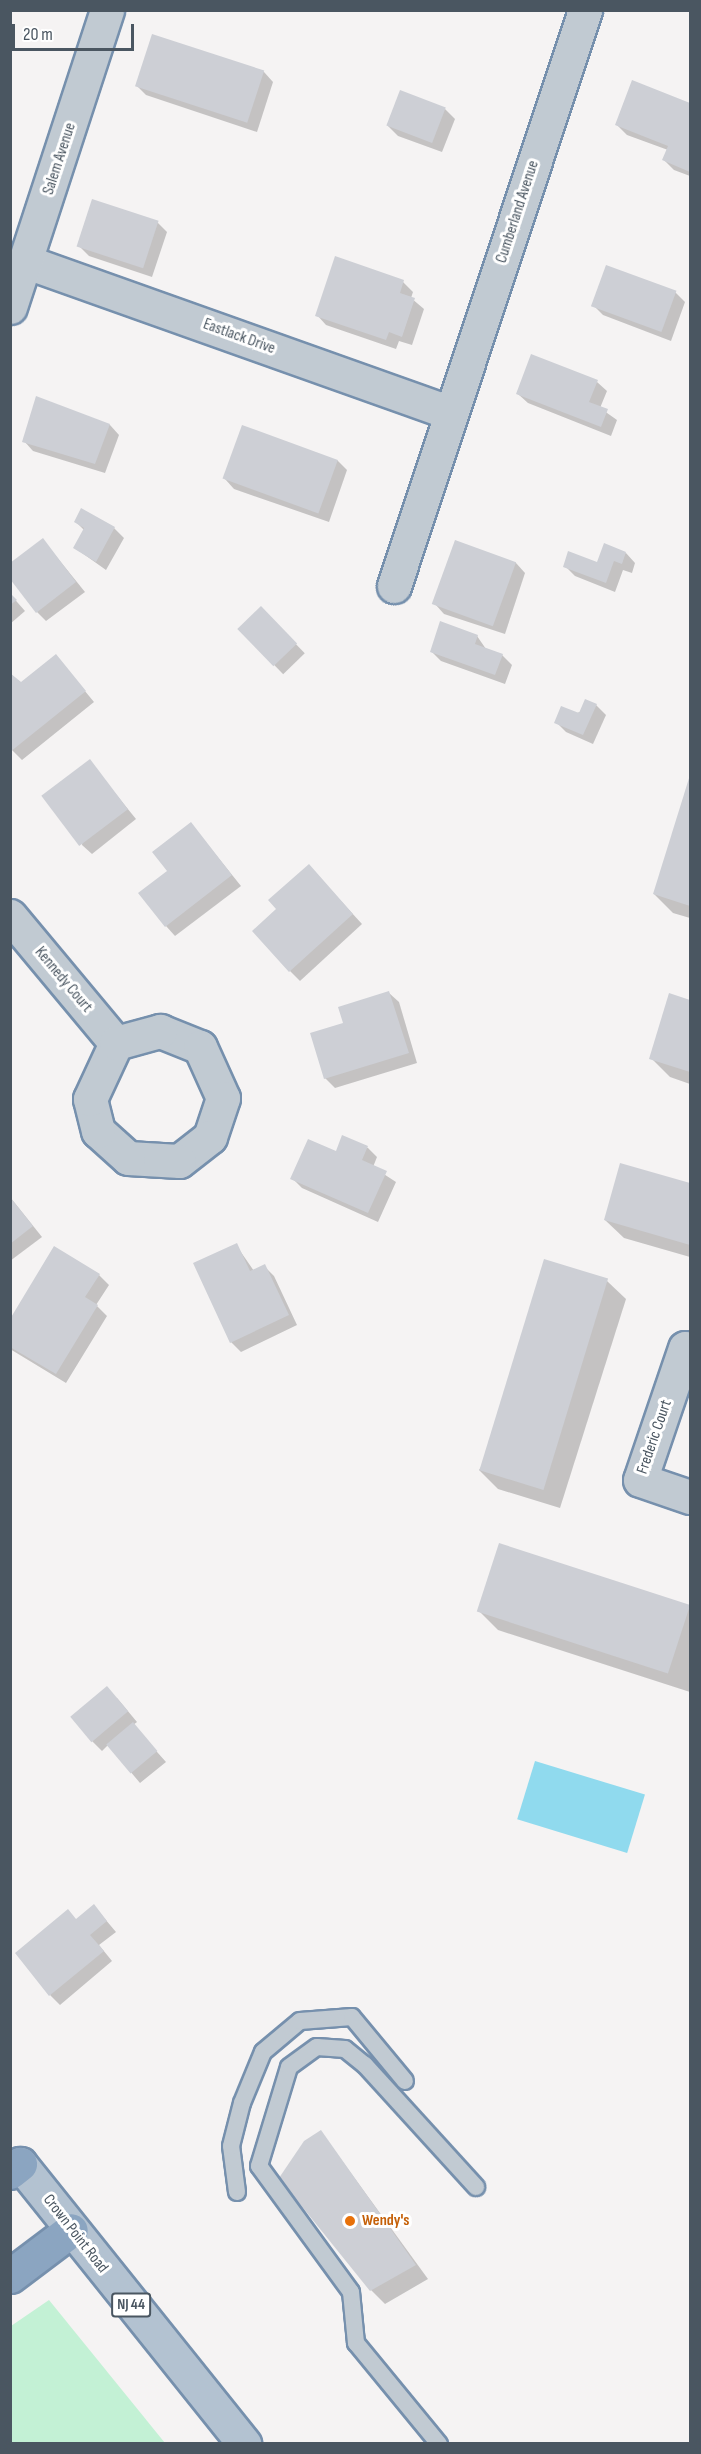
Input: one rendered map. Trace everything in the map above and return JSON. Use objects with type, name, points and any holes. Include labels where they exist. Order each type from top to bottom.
[{"type":"highway","points":[[10,2276],[71,2230]]},
{"type":"main road","name":"Crown Point Road","points":[[15,2168],[71,2230],[244,2444]]},
{"type":"street","name":"Salem Avenue","points":[[10,307],[27,262],[107,10]]},
{"type":"street","name":"Cumberland Avenue","points":[[394,586],[585,10]]},
{"type":"street","name":"Eastlack Drive","points":[[27,262],[450,413]]},
{"type":"street","name":"Kennedy Court","points":[[10,916],[116,1043]]},
{"type":"street","name":"Frederic Court","points":[[690,1350],[685,1348],[640,1480],[690,1497]]},
{"type":"lane","points":[[237,2192],[231,2146],[242,2103],[263,2052],[300,2021],[352,2017],[405,2081]]},
{"type":"lane","points":[[439,2444],[356,2343],[351,2292],[259,2166],[289,2067],[317,2047],[345,2049],[364,2065],[476,2187]]},
{"type":"green space","points":[[49,2300],[165,2443],[11,2443],[11,2326]]},
{"type":"water","points":[[535,1761],[645,1795],[627,1853],[517,1819]]},
{"type":"building","points":[[152,34],[264,70],[247,123],[135,86]]},
{"type":"building","points":[[632,80],[690,103],[690,172],[662,160],[668,146],[615,125]]},
{"type":"building","points":[[400,90],[446,108],[432,143],[386,125]]},
{"type":"building","points":[[92,199],[159,221],[143,268],[77,247]]},
{"type":"building","points":[[335,256],[404,280],[400,293],[415,298],[402,337],[389,332],[386,340],[315,316]]},
{"type":"building","points":[[606,265],[676,291],[661,332],[591,306]]},
{"type":"building","points":[[531,354],[598,380],[589,402],[608,409],[601,427],[516,394]]},
{"type":"building","points":[[36,396],[110,424],[95,464],[22,442]]},
{"type":"building","points":[[242,425],[338,460],[318,513],[223,479]]},
{"type":"building","points":[[81,508],[115,527],[96,562],[73,548],[84,528],[74,522]]},
{"type":"building","points":[[43,538],[76,582],[36,613],[10,579],[10,563]]},
{"type":"building","points":[[455,540],[516,562],[493,626],[432,604]]},
{"type":"building","points":[[604,543],[626,552],[622,564],[614,561],[606,583],[563,567],[568,551],[597,562]]},
{"type":"building","points":[[10,593],[17,600],[10,605]]},
{"type":"building","points":[[261,606],[297,643],[273,666],[237,629]]},
{"type":"building","points":[[440,621],[478,635],[475,644],[503,654],[495,675],[430,652]]},
{"type":"building","points":[[56,654],[86,691],[10,752],[10,673],[21,682]]},
{"type":"building","points":[[585,699],[597,704],[583,735],[554,723],[561,706],[579,713]]},
{"type":"building","points":[[90,759],[128,809],[79,846],[41,796]]},
{"type":"building","points":[[690,775],[690,906],[653,894]]},
{"type":"building","points":[[191,822],[232,875],[165,927],[138,893],[167,871],[152,852]]},
{"type":"building","points":[[309,864],[353,914],[289,972],[252,931],[276,909],[268,900]]},
{"type":"building","points":[[389,991],[409,1053],[324,1079],[310,1033],[343,1023],[338,1007]]},
{"type":"building","points":[[669,993],[690,1000],[690,1072],[649,1059]]},
{"type":"building","points":[[342,1135],[368,1146],[362,1160],[387,1171],[368,1213],[290,1179],[308,1139],[336,1151]]},
{"type":"building","points":[[620,1163],[690,1183],[690,1245],[604,1220]]},
{"type":"building","points":[[10,1197],[33,1226],[10,1244]]},
{"type":"building","points":[[237,1243],[250,1271],[265,1264],[289,1315],[230,1343],[193,1263]]},
{"type":"building","points":[[54,1246],[100,1274],[85,1297],[98,1305],[56,1374],[10,1347],[10,1319]]},
{"type":"building","points":[[544,1259],[608,1279],[543,1490],[479,1470]]},
{"type":"building","points":[[499,1543],[690,1605],[668,1674],[477,1611]]},
{"type":"building","points":[[107,1686],[128,1711],[91,1742],[70,1717]]},
{"type":"building","points":[[133,1722],[157,1751],[131,1774],[106,1744]]},
{"type":"building","points":[[94,1904],[107,1921],[90,1935],[104,1951],[49,1996],[15,1953],[68,1909],[76,1919]]},
{"type":"building","name":"Wendy's","points":[[321,2130],[416,2265],[370,2291],[279,2178],[304,2141]]},
{"type":"place","name":"Wendy's","points":[[350,2221]]}]
